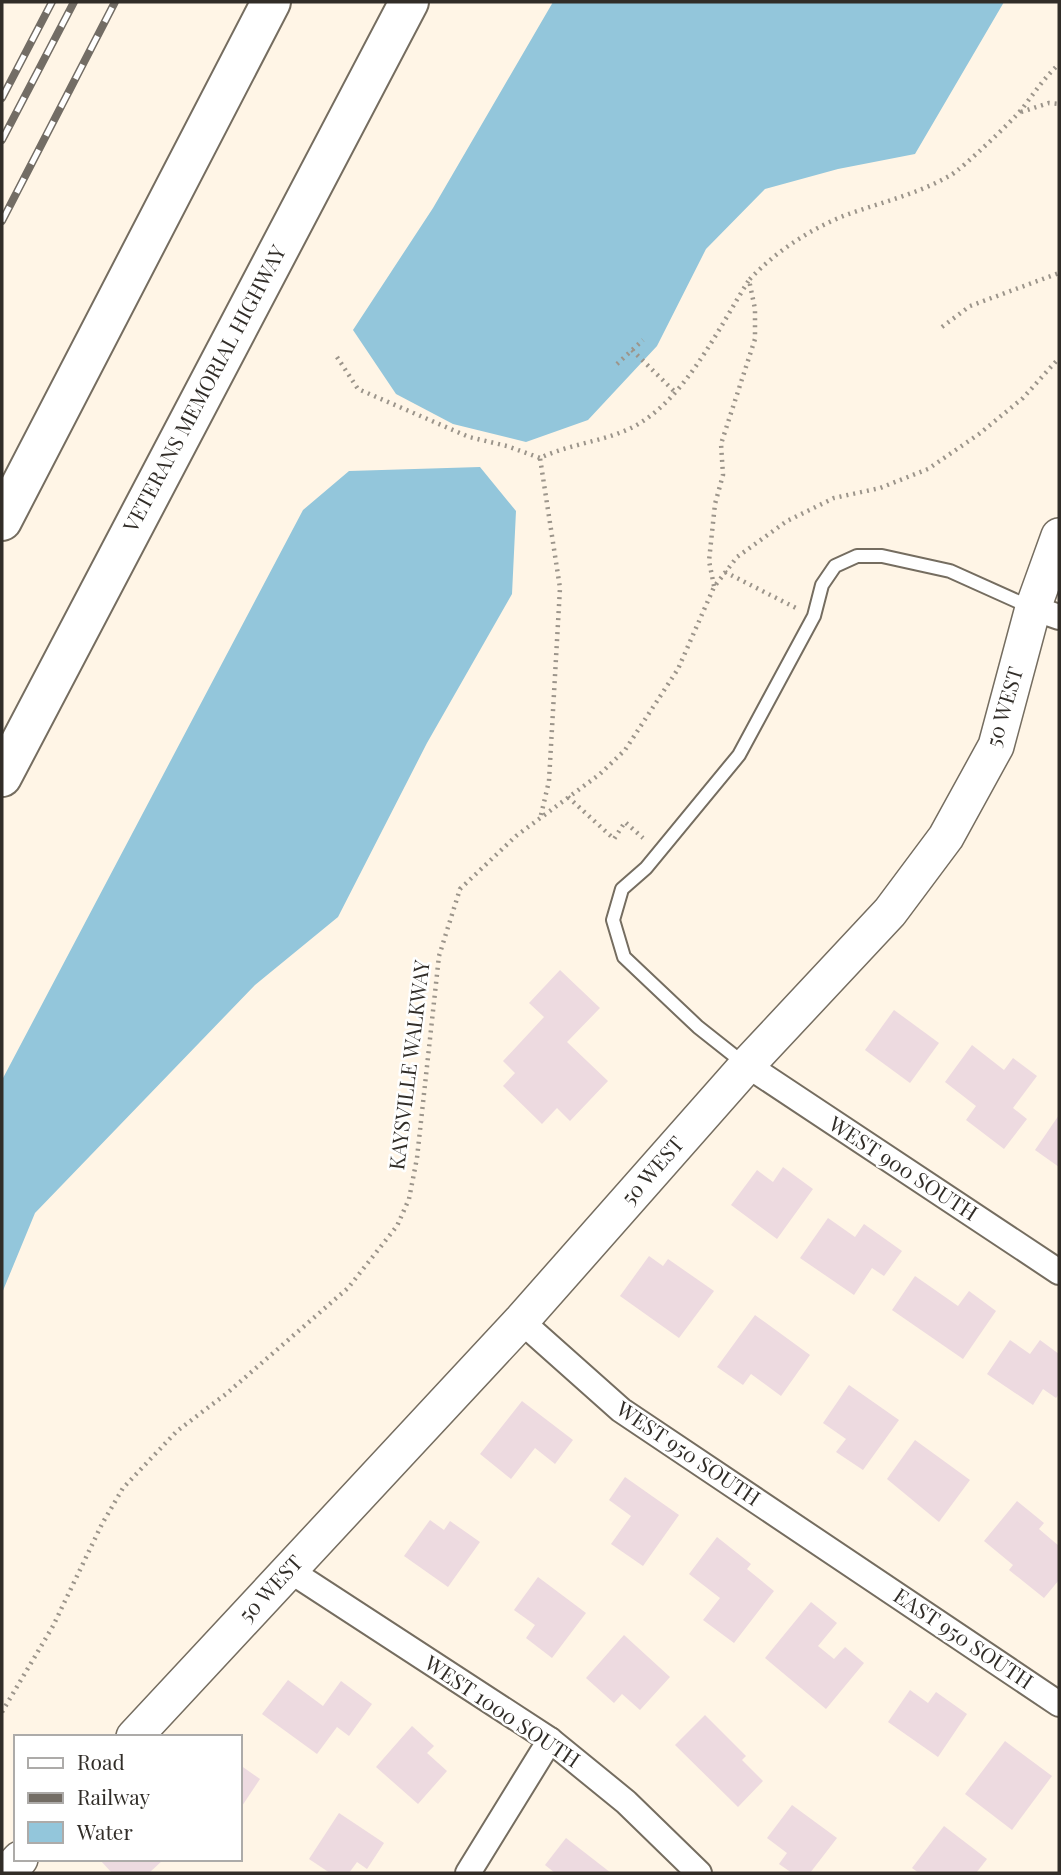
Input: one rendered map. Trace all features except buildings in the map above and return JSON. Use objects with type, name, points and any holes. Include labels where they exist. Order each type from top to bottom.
[{"type":"highway","points":[[2,522],[271,2]]},
{"type":"highway","name":"VETERANS MEMORIAL HIGHWAY","points":[[2,777],[409,2]]},
{"type":"street","name":"50 WEST","points":[[136,1735],[521,1321],[747,1065],[890,912],[946,836],[996,746],[1046,612],[1059,536]]},
{"type":"street","name":"WEST 900 SOUTH","points":[[747,1065],[1059,1272]]},
{"type":"street","name":"WEST 950 SOUTH","points":[[521,1321],[621,1410],[866,1574]]},
{"type":"street","name":"WEST 1000 SOUTH","points":[[289,1570],[550,1740],[626,1802],[699,1873]]},
{"type":"street","name":"EAST 950 SOUTH","points":[[866,1574],[1059,1704]]},
{"type":"street","points":[[468,1873],[550,1740]]},
{"type":"lane","points":[[747,1065],[698,1027],[624,957],[612,920],[622,889],[659,852],[739,755],[814,616],[822,585],[835,566],[857,556],[882,556],[950,571],[1046,612]]},
{"type":"path","points":[[337,357],[358,389],[469,437],[540,458],[558,449],[629,429],[657,413],[676,393],[749,279],[769,258],[844,216],[922,191],[955,172],[1020,112],[1045,76],[1059,64]]},
{"type":"path","points":[[1020,112],[1049,103],[1059,104]]},
{"type":"path","points":[[942,327],[970,306],[1059,273]]},
{"type":"path","points":[[714,587],[709,561],[715,504],[723,475],[721,444],[755,339],[755,309],[749,279]]},
{"type":"path","points":[[617,364],[643,340]]},
{"type":"path","points":[[632,350],[676,393]]},
{"type":"path","name":"KAYSVILLE WALKWAY","points":[[2,1712],[53,1626],[122,1488],[177,1431],[226,1394],[348,1288],[397,1226],[409,1199],[417,1158],[418,1128],[431,1040],[432,998],[448,921],[460,888],[489,858],[540,816],[600,774],[625,750],[678,669],[714,587],[737,557],[787,521],[834,498],[880,488],[928,469],[979,434],[1023,398],[1059,358]]},
{"type":"path","points":[[540,458],[561,588],[549,781],[540,816]]},
{"type":"path","points":[[725,572],[814,616]]},
{"type":"path","points":[[568,797],[614,839],[625,822],[659,852]]},
{"type":"water","points":[[553,2],[1004,2],[915,154],[838,169],[765,189],[706,249],[657,346],[588,420],[526,442],[453,424],[396,394],[353,330],[433,208]]},
{"type":"water","points":[[480,467],[516,511],[512,594],[427,743],[338,917],[255,985],[35,1213],[2,1293],[2,1080],[303,510],[349,471]]},
{"type":"railway","points":[[2,98],[52,2]]},
{"type":"railway","points":[[2,140],[74,2]]},
{"type":"railway","points":[[2,221],[115,2]]}]
